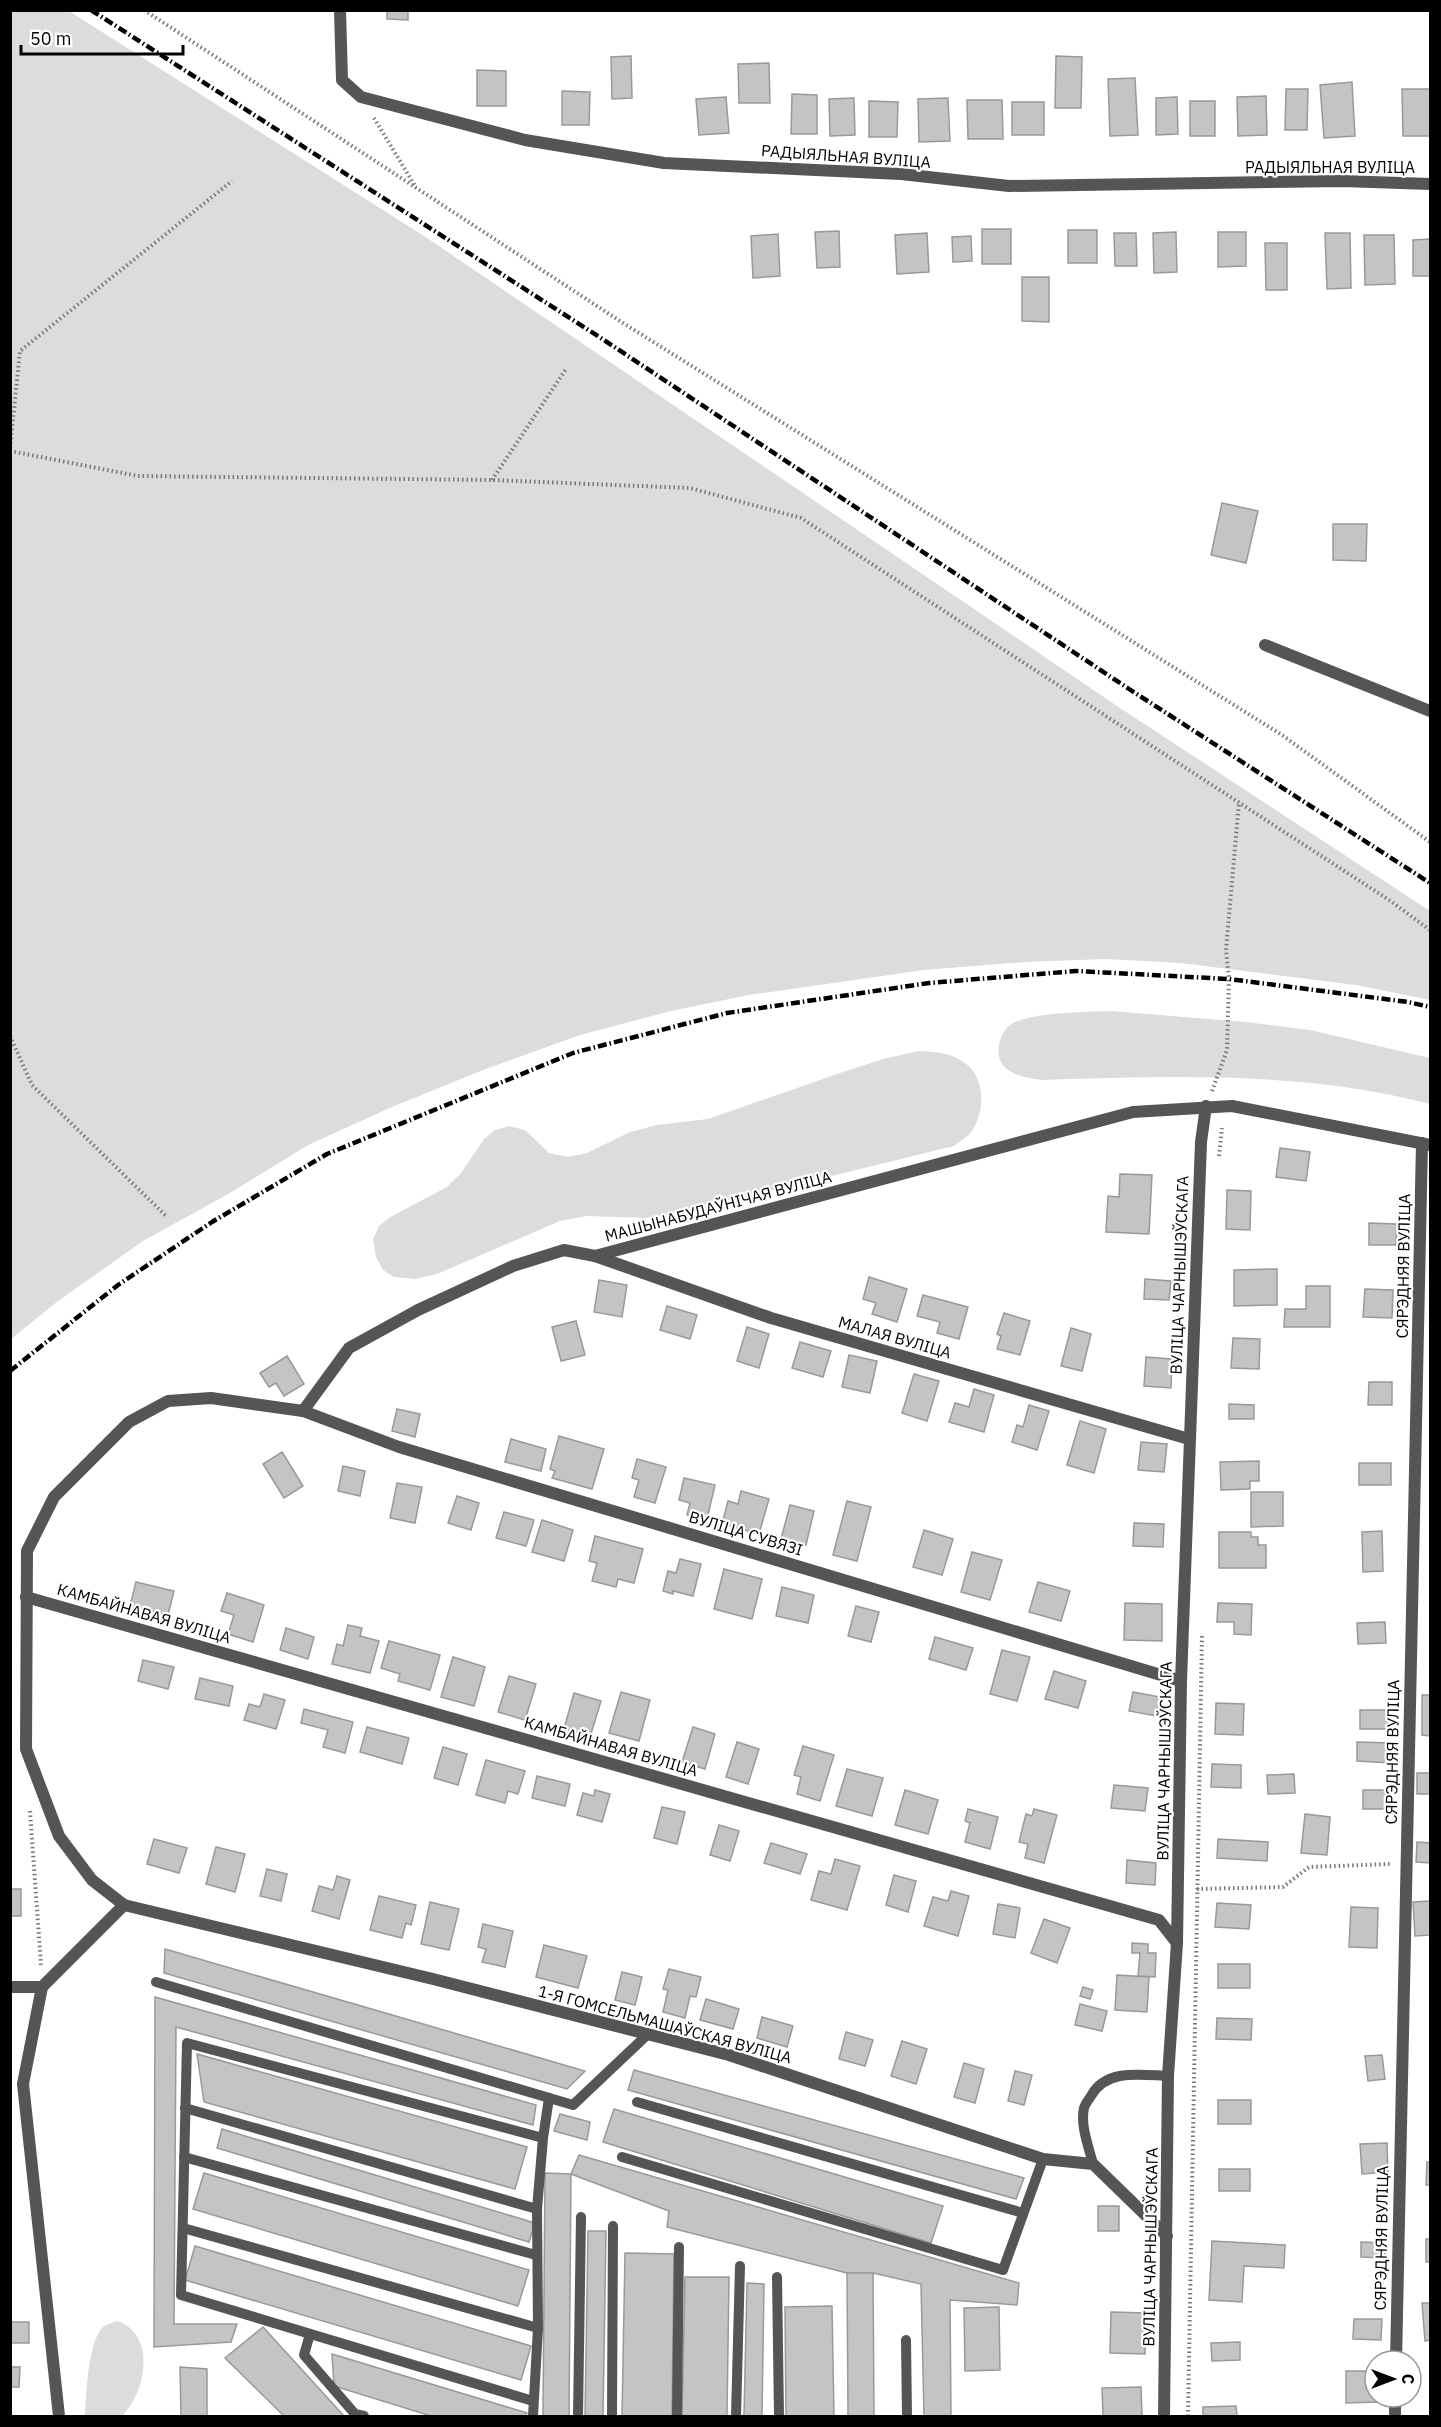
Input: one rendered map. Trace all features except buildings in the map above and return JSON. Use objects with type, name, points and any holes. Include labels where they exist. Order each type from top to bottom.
[{"type":"street","points":[[340,10],[342,80],[361,97]]},
{"type":"street","name":"РАДЫЯЛЬНАЯ ВУЛІЦА","points":[[361,97],[525,140],[664,163],[901,174],[1009,186],[1342,181],[1431,184]]},
{"type":"street","points":[[1265,645],[1431,711]]},
{"type":"street","name":"ВУЛІЦА ЧАРНЫШЭЎСКАГА","points":[[1164,2416],[1168,2076],[1178,1943],[1181,1681],[1189,1439],[1201,1142],[1206,1106]]},
{"type":"street","name":"МАШЫНАБУДАЎНІЧАЯ ВУЛІЦА","points":[[303,1411],[349,1348],[418,1310],[513,1266],[564,1250],[596,1256],[1133,1112],[1232,1106],[1426,1144]]},
{"type":"street","name":"СЯРЭДНЯЯ ВУЛІЦА","points":[[1396,2349],[1406,1864],[1426,1144]]},
{"type":"street","name":"МАЛАЯ ВУЛІЦА","points":[[596,1256],[771,1318],[1189,1439]]},
{"type":"street","points":[[59,2416],[23,2084],[42,1987],[124,1905],[92,1880],[59,1836],[26,1749],[27,1551],[54,1497],[129,1422],[168,1401],[211,1398],[303,1411]]},
{"type":"street","name":"ВУЛІЦА СУВЯЗІ","points":[[303,1411],[399,1447],[1181,1681]]},
{"type":"street","name":"КАМБАЙНАВАЯ ВУЛІЦА","points":[[26,1597],[1159,1920],[1178,1943]]},
{"type":"street","name":"1-Я ГОМСЕЛЬМАШАЎСКАЯ ВУЛІЦА","points":[[124,1905],[433,1978],[729,2055],[1043,2159],[1093,2164]]},
{"type":"street","points":[[10,1987],[42,1987]]},
{"type":"street","points":[[1093,2164],[1167,2236]]},
{"type":"lane","points":[[156,1982],[573,2105],[648,2034]]},
{"type":"lane","points":[[533,2401],[181,2295],[186,2043],[543,2138]]},
{"type":"lane","points":[[1093,2164],[1085,2134],[1084,2108],[1096,2086],[1113,2076],[1168,2076]]},
{"type":"lane","points":[[533,2416],[538,2328],[537,2209],[549,2098]]},
{"type":"lane","points":[[638,2102],[1023,2213]]},
{"type":"lane","points":[[185,2108],[537,2209]]},
{"type":"lane","points":[[184,2157],[536,2255]]},
{"type":"lane","points":[[622,2157],[1003,2270],[1043,2159]]},
{"type":"lane","points":[[578,2416],[581,2217]]},
{"type":"lane","points":[[612,2416],[614,2226]]},
{"type":"lane","points":[[183,2228],[538,2328]]},
{"type":"lane","points":[[677,2416],[680,2247]]},
{"type":"lane","points":[[736,2416],[740,2265]]},
{"type":"lane","points":[[777,2277],[779,2416]]},
{"type":"lane","points":[[310,2334],[304,2355],[355,2414],[364,2416]]},
{"type":"lane","points":[[906,2340],[908,2416]]},
{"type":"path","points":[[144,10],[633,329],[1282,735],[1431,842]]},
{"type":"path","points":[[361,97],[415,187]]},
{"type":"path","points":[[232,181],[20,351],[10,449],[138,476],[492,480],[690,488],[801,518],[1389,900],[1431,930]]},
{"type":"path","points":[[492,480],[566,369]]},
{"type":"path","points":[[1206,1106],[1227,1050],[1229,980],[1226,950],[1239,802]]},
{"type":"path","points":[[10,1035],[32,1084],[166,1216]]},
{"type":"path","points":[[1219,1158],[1222,1124],[1232,1106]]},
{"type":"path","points":[[1188,2416],[1202,1628]]},
{"type":"path","points":[[30,1808],[42,1987]]},
{"type":"path","points":[[1197,1889],[1283,1887],[1309,1867],[1406,1864]]},
{"type":"shaded area","points":[[11,10],[69,11],[424,236],[1120,708],[1430,911],[1430,1000],[1356,985],[1181,963],[1106,959],[1024,962],[924,970],[749,995],[671,1011],[580,1035],[483,1070],[392,1107],[308,1145],[230,1193],[143,1241],[58,1301],[11,1339]]},
{"type":"shaded area","points":[[1111,1011],[1246,1022],[1310,1030],[1430,1058],[1430,1104],[1383,1093],[1287,1081],[1189,1077],[1043,1080],[1027,1078],[1012,1072],[1001,1062],[999,1045],[1001,1037],[1010,1025],[1018,1021],[1030,1017]]},
{"type":"shaded area","points":[[919,1051],[955,1057],[969,1066],[979,1082],[981,1102],[977,1122],[970,1133],[954,1146],[681,1213],[645,1218],[587,1216],[560,1221],[437,1274],[415,1279],[394,1277],[383,1270],[376,1257],[373,1239],[379,1226],[392,1216],[447,1187],[461,1173],[484,1139],[495,1130],[509,1126],[525,1130],[549,1153],[568,1157],[587,1153],[630,1132],[657,1125],[708,1119],[883,1059]]},
{"type":"shaded area","points":[[117,2321],[130,2328],[138,2338],[144,2365],[142,2379],[130,2406],[122,2416],[85,2416],[89,2369],[94,2344],[103,2327]]},
{"type":"railway","points":[[91,10],[604,340],[1129,689],[1430,883]]},
{"type":"railway","points":[[10,1371],[118,1285],[212,1222],[327,1154],[573,1053],[727,1013],[929,983],[1076,971],[1229,979],[1408,1002],[1430,1007]]}]
